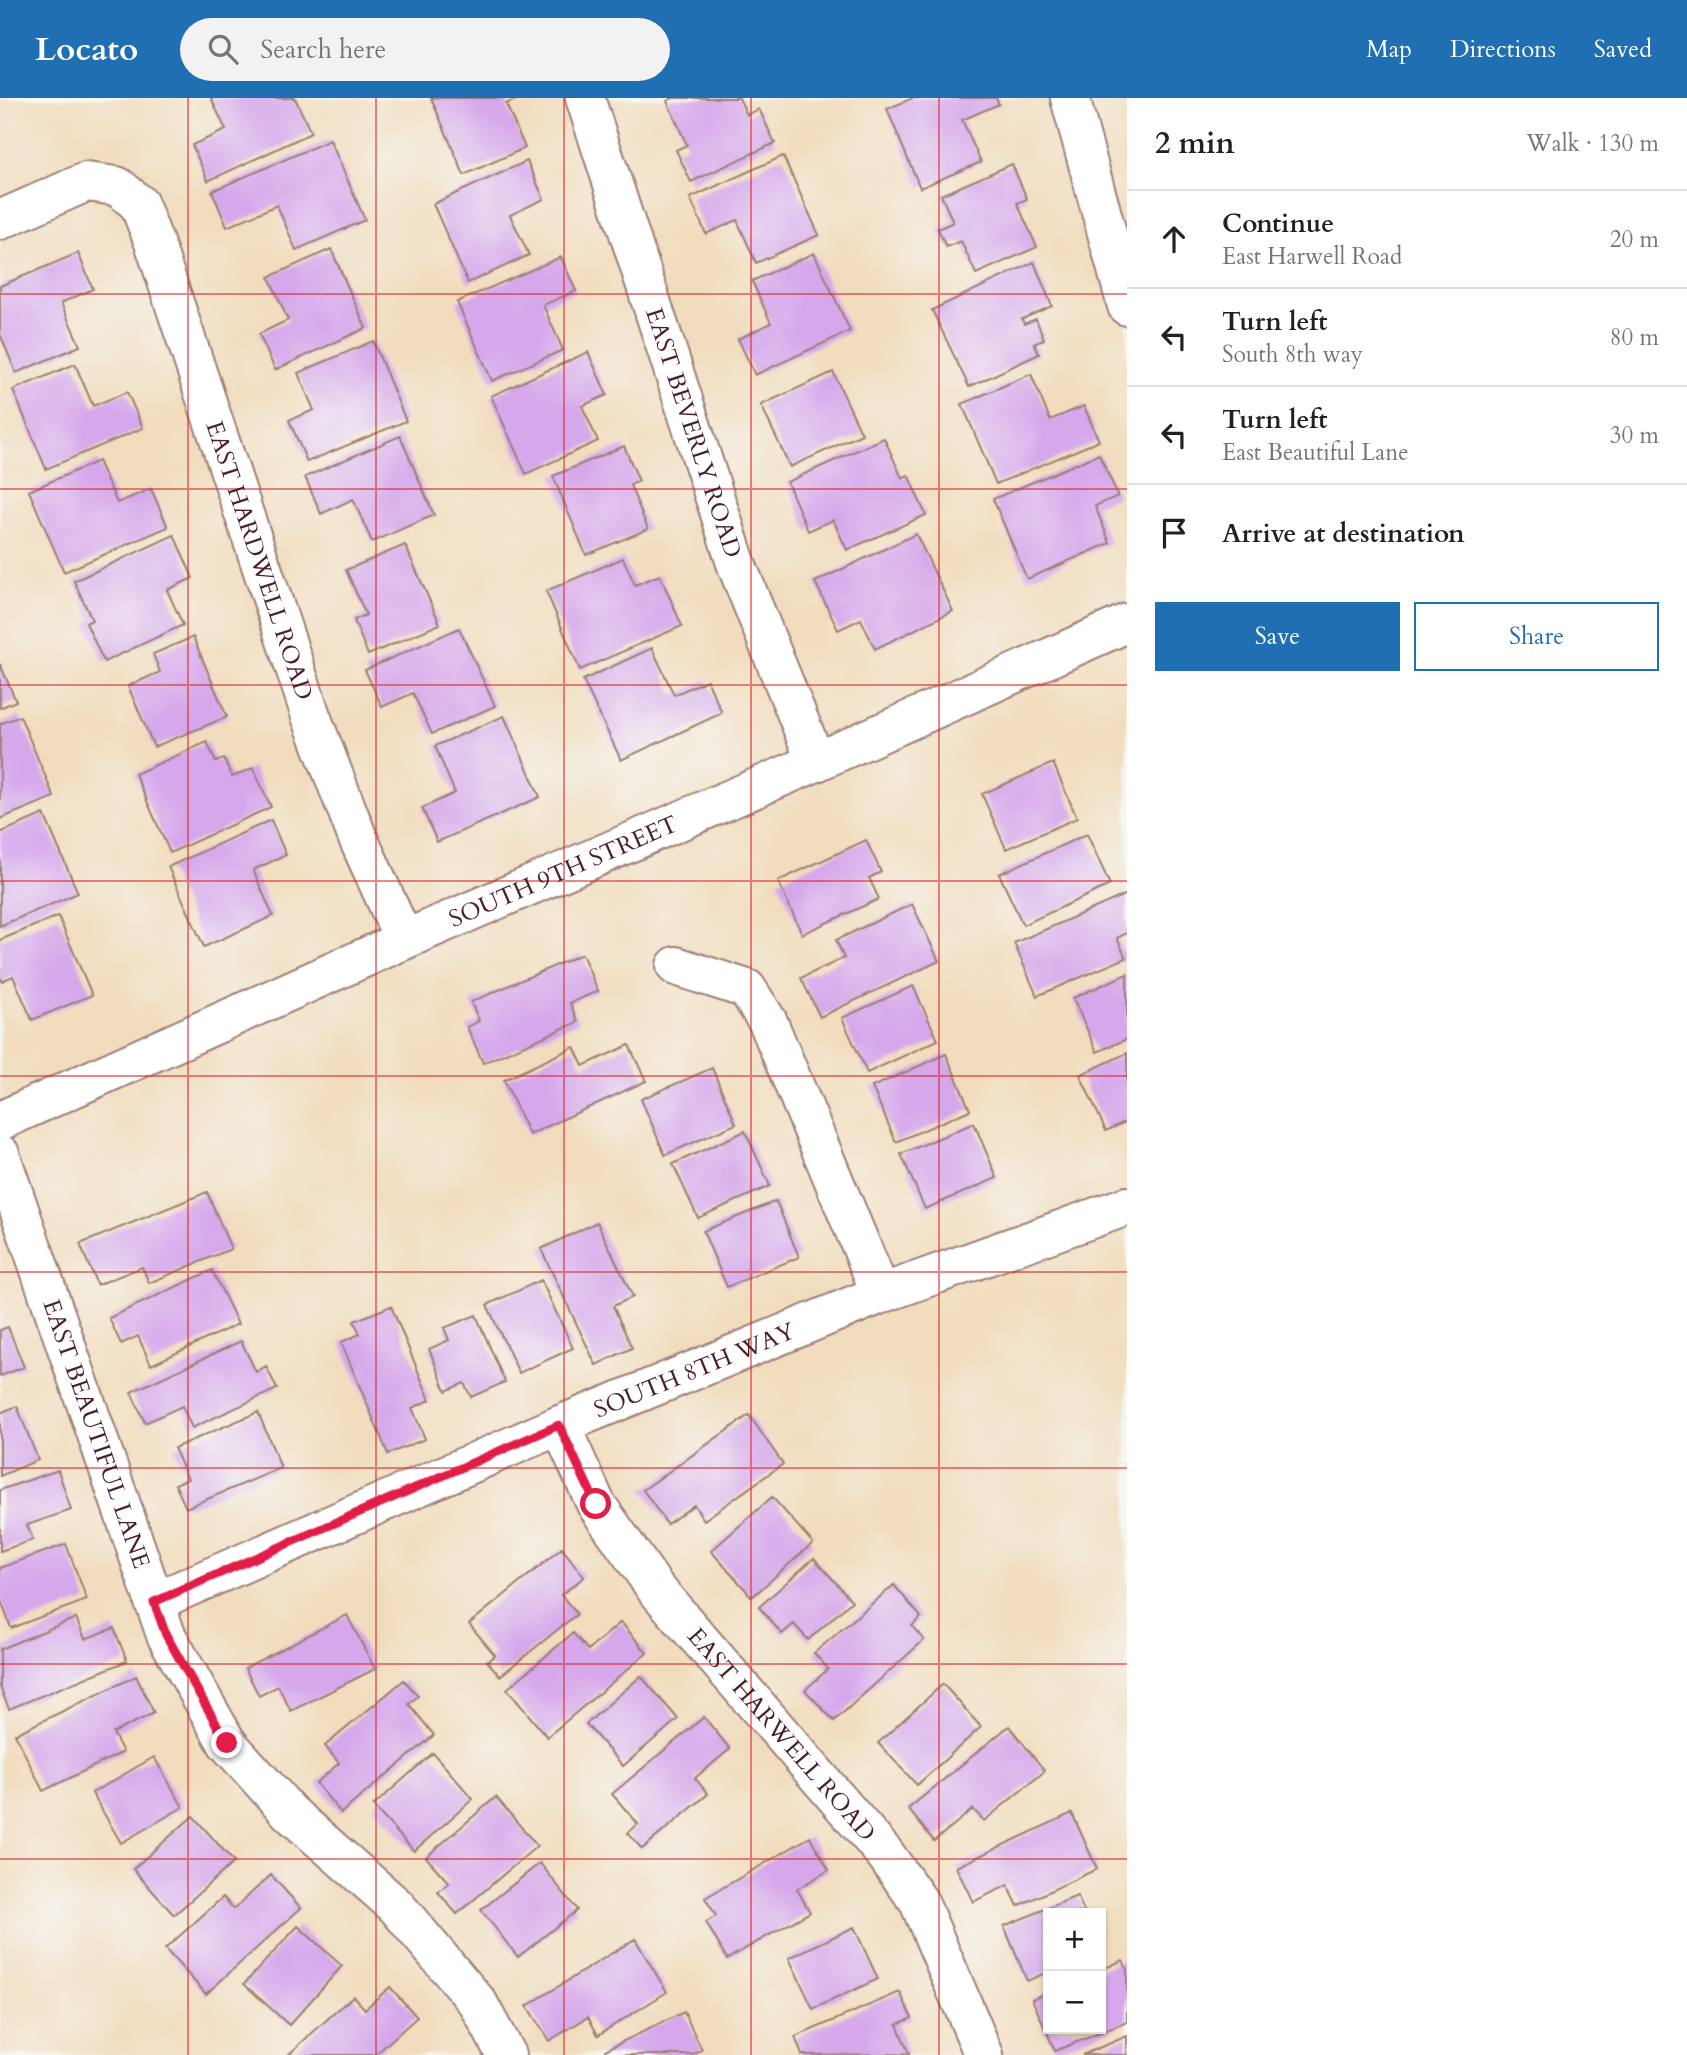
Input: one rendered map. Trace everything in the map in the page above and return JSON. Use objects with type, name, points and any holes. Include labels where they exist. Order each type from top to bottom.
[{"type":"street","name":"EAST BEVERLY ROAD","points":[[585,98],[737,566],[816,762]]},
{"type":"street","points":[[1070,98],[1127,306]]},
{"type":"street","name":"EAST HARDWELL ROAD","points":[[0,220],[86,182],[117,186],[139,204],[155,245],[310,716],[357,836],[404,940]]},
{"type":"street","name":"SOUTH 9TH STREET","points":[[0,1121],[404,940],[816,762],[1127,623]]},
{"type":"street","points":[[676,966],[747,989],[768,1022],[881,1294]]},
{"type":"street","name":"EAST BEAUTIFUL LANE","points":[[0,1154],[166,1635],[227,1743],[290,1813],[396,1906],[478,2003],[506,2055]]},
{"type":"street","name":"SOUTH 8TH WAY","points":[[154,1602],[559,1425],[881,1294],[1127,1206]]},
{"type":"street","name":"EAST HARWELL ROAD","points":[[559,1425],[596,1504],[656,1589],[886,1854],[919,1902],[984,2055]]},
{"type":"building","points":[[211,98],[295,98],[311,133],[208,181],[192,145],[226,130]]},
{"type":"building","points":[[431,98],[514,98],[515,100],[506,104],[525,148],[464,175]]},
{"type":"building","points":[[673,98],[739,98],[747,115],[759,109],[775,143],[691,182],[676,150],[687,145],[667,101]]},
{"type":"building","points":[[913,98],[996,98],[999,104],[962,120],[981,162],[920,188],[887,109]]},
{"type":"building","points":[[330,140],[365,220],[296,250],[277,205],[227,227],[212,191]]},
{"type":"building","points":[[783,156],[819,235],[756,263],[737,220],[706,234],[690,198]]},
{"type":"building","points":[[527,161],[544,199],[510,215],[529,255],[468,283],[433,204]]},
{"type":"building","points":[[1012,164],[1027,199],[1017,203],[1037,247],[976,274],[961,241],[946,247],[938,229],[953,222],[941,195]]},
{"type":"building","points":[[331,249],[366,328],[275,370],[259,334],[288,320],[269,277]]},
{"type":"building","points":[[78,253],[93,289],[61,303],[80,346],[16,373],[0,334],[0,286]]},
{"type":"building","points":[[814,253],[850,331],[755,375],[738,339],[771,323],[752,281]]},
{"type":"building","points":[[561,257],[576,291],[543,305],[563,350],[492,381],[457,302]]},
{"type":"building","points":[[1034,262],[1052,306],[1022,319],[1024,324],[1036,319],[1044,339],[1034,344],[1039,354],[969,387],[932,310]]},
{"type":"building","points":[[373,341],[406,421],[307,462],[289,420],[314,410],[298,373]]},
{"type":"building","points":[[588,352],[607,395],[582,406],[598,441],[526,474],[491,396]]},
{"type":"building","points":[[75,364],[93,406],[127,392],[143,428],[46,469],[13,390]]},
{"type":"building","points":[[833,372],[862,434],[790,467],[761,405]]},
{"type":"building","points":[[1031,374],[1050,420],[1084,406],[1099,441],[996,484],[962,404]]},
{"type":"building","points":[[400,436],[434,515],[372,542],[353,499],[321,514],[305,477]]},
{"type":"building","points":[[884,438],[902,478],[908,475],[926,515],[847,550],[833,520],[808,531],[787,482]]},
{"type":"building","points":[[624,446],[639,481],[630,485],[648,529],[586,555],[553,476]]},
{"type":"building","points":[[1099,454],[1118,496],[1095,506],[1110,543],[1027,579],[993,499]]},
{"type":"building","points":[[98,461],[117,503],[151,489],[168,527],[64,572],[29,491]]},
{"type":"building","points":[[916,534],[953,611],[875,649],[861,619],[838,630],[815,582]]},
{"type":"building","points":[[174,535],[193,578],[167,590],[183,625],[104,662],[86,623],[92,620],[74,581]]},
{"type":"building","points":[[405,545],[440,624],[368,655],[354,620],[366,615],[346,570]]},
{"type":"building","points":[[623,558],[635,585],[660,575],[682,626],[580,670],[546,591]]},
{"type":"building","points":[[459,628],[495,706],[432,734],[413,693],[382,707],[365,670]]},
{"type":"building","points":[[193,637],[227,717],[154,747],[128,686],[160,672],[153,654]]},
{"type":"building","points":[[652,648],[674,695],[707,680],[722,713],[621,760],[583,680]]},
{"type":"building","points":[[0,664],[16,701],[0,708]]},
{"type":"building","points":[[20,716],[54,797],[0,819],[0,724]]},
{"type":"building","points":[[504,716],[540,797],[437,842],[422,808],[455,793],[435,746]]},
{"type":"building","points":[[207,742],[216,762],[224,759],[232,777],[253,768],[271,807],[170,853],[135,774]]},
{"type":"building","points":[[1053,763],[1077,818],[1006,849],[982,794]]},
{"type":"building","points":[[44,814],[78,893],[0,926],[0,833]]},
{"type":"building","points":[[271,820],[286,855],[253,870],[273,916],[204,947],[168,867]]},
{"type":"building","points":[[1087,834],[1110,885],[1023,925],[999,874]]},
{"type":"building","points":[[866,840],[881,872],[869,878],[879,899],[802,934],[778,881]]},
{"type":"building","points":[[1127,894],[1127,933],[1117,938],[1126,958],[1037,996],[1014,943]]},
{"type":"building","points":[[912,904],[939,961],[820,1017],[801,978],[844,958],[836,940]]},
{"type":"building","points":[[58,916],[92,995],[32,1020],[13,976],[2,981],[0,977],[0,940]]},
{"type":"building","points":[[582,954],[598,991],[570,1003],[578,1022],[483,1063],[467,1027],[479,1021],[471,1002]]},
{"type":"building","points":[[1127,974],[1127,1039],[1097,1052],[1073,998]]},
{"type":"building","points":[[913,986],[938,1040],[867,1073],[842,1018]]},
{"type":"building","points":[[629,1045],[646,1081],[529,1135],[504,1080],[574,1047],[583,1066]]},
{"type":"building","points":[[1127,1053],[1127,1121],[1106,1131],[1080,1075]]},
{"type":"building","points":[[946,1054],[970,1110],[896,1142],[872,1087]]},
{"type":"building","points":[[712,1068],[736,1124],[665,1155],[641,1099]]},
{"type":"building","points":[[974,1123],[997,1178],[925,1209],[901,1154]]},
{"type":"building","points":[[745,1131],[770,1186],[698,1218],[673,1164]]},
{"type":"building","points":[[207,1192],[231,1249],[149,1283],[142,1267],[97,1285],[80,1244]]},
{"type":"building","points":[[776,1201],[799,1257],[727,1287],[703,1231]]},
{"type":"building","points":[[597,1222],[633,1297],[613,1306],[632,1348],[596,1365],[541,1249]]},
{"type":"building","points":[[212,1270],[238,1324],[151,1365],[138,1336],[121,1344],[109,1318]]},
{"type":"building","points":[[541,1280],[573,1348],[519,1373],[487,1305]]},
{"type":"building","points":[[391,1306],[430,1400],[412,1408],[425,1439],[388,1454],[341,1342],[360,1334],[354,1321]]},
{"type":"building","points":[[476,1315],[505,1382],[471,1397],[464,1383],[446,1391],[429,1349],[449,1340],[444,1328]]},
{"type":"building","points":[[8,1327],[24,1367],[0,1376],[0,1330]]},
{"type":"building","points":[[241,1341],[256,1372],[266,1366],[277,1389],[192,1428],[182,1406],[145,1423],[131,1392]]},
{"type":"building","points":[[17,1406],[38,1460],[0,1476],[0,1413]]},
{"type":"building","points":[[258,1412],[281,1468],[186,1508],[175,1484],[188,1479],[174,1448]]},
{"type":"building","points":[[749,1415],[783,1464],[704,1520],[694,1505],[667,1524],[643,1490]]},
{"type":"building","points":[[58,1470],[71,1510],[27,1525],[33,1540],[0,1551],[0,1490]]},
{"type":"building","points":[[772,1497],[813,1543],[752,1597],[711,1551]]},
{"type":"building","points":[[66,1544],[87,1600],[11,1628],[0,1598],[0,1568]]},
{"type":"building","points":[[562,1548],[584,1577],[561,1595],[577,1614],[500,1676],[487,1661],[495,1655],[469,1624]]},
{"type":"building","points":[[814,1558],[852,1601],[808,1640],[794,1624],[782,1634],[759,1607]]},
{"type":"building","points":[[894,1585],[921,1617],[912,1626],[924,1640],[834,1721],[805,1690],[828,1669],[814,1653]]},
{"type":"building","points":[[347,1615],[375,1669],[291,1711],[278,1686],[259,1696],[245,1668]]},
{"type":"building","points":[[76,1618],[85,1639],[114,1628],[127,1661],[9,1709],[0,1687],[0,1649]]},
{"type":"building","points":[[621,1622],[647,1653],[547,1737],[507,1689],[573,1633],[588,1650]]},
{"type":"building","points":[[136,1676],[154,1713],[113,1733],[123,1752],[43,1791],[15,1734]]},
{"type":"building","points":[[641,1676],[678,1719],[623,1766],[586,1724]]},
{"type":"building","points":[[404,1680],[418,1696],[409,1704],[434,1735],[341,1813],[316,1783],[339,1763],[325,1746]]},
{"type":"building","points":[[943,1684],[981,1727],[917,1785],[878,1743]]},
{"type":"building","points":[[704,1717],[730,1749],[695,1778],[708,1794],[642,1849],[628,1833],[638,1824],[612,1794]]},
{"type":"building","points":[[1009,1726],[1045,1771],[984,1821],[973,1809],[934,1841],[908,1809]]},
{"type":"building","points":[[433,1753],[473,1799],[414,1851],[373,1806]]},
{"type":"building","points":[[154,1757],[183,1807],[121,1843],[92,1793]]},
{"type":"building","points":[[496,1797],[537,1846],[457,1914],[438,1892],[449,1883],[426,1857]]},
{"type":"building","points":[[1072,1813],[1097,1869],[1018,1906],[1008,1885],[973,1902],[956,1867]]},
{"type":"building","points":[[193,1816],[234,1862],[174,1915],[133,1869]]},
{"type":"building","points":[[810,1837],[829,1870],[797,1889],[810,1912],[727,1959],[706,1922],[716,1916],[705,1898]]},
{"type":"building","points":[[540,1863],[577,1910],[518,1957],[481,1910]]},
{"type":"building","points":[[271,1875],[301,1908],[206,1994],[165,1949],[223,1897],[234,1909]]},
{"type":"building","points":[[1077,1896],[1083,1908],[1048,1908]]},
{"type":"building","points":[[1043,1910],[1043,1974],[1027,1981],[1004,1926]]},
{"type":"building","points":[[298,1926],[342,1966],[289,2025],[244,1984]]},
{"type":"building","points":[[854,1927],[878,1979],[813,2009],[789,1958]]},
{"type":"building","points":[[635,1939],[667,1992],[598,2035],[588,2017],[549,2041],[527,2006]]},
{"type":"building","points":[[1123,1960],[1127,1970],[1127,2022],[1106,2030],[1106,1971],[1106,1968]]},
{"type":"building","points":[[390,1987],[417,2017],[375,2055],[288,2055],[353,1996],[365,2009]]},
{"type":"building","points":[[900,1992],[912,2018],[897,2024],[909,2054],[802,2055],[795,2037]]},
{"type":"building","points":[[1043,1994],[1043,2024],[1032,1999]]},
{"type":"building","points":[[684,2012],[702,2050],[693,2055],[607,2055],[605,2050]]},
{"type":"building","points":[[1047,2034],[1097,2034],[1055,2051]]},
{"type":"building","points":[[1127,2036],[1127,2055],[1082,2055]]},
{"type":"route","points":[[227,1743],[166,1635],[154,1602],[559,1425],[596,1504]]}]
